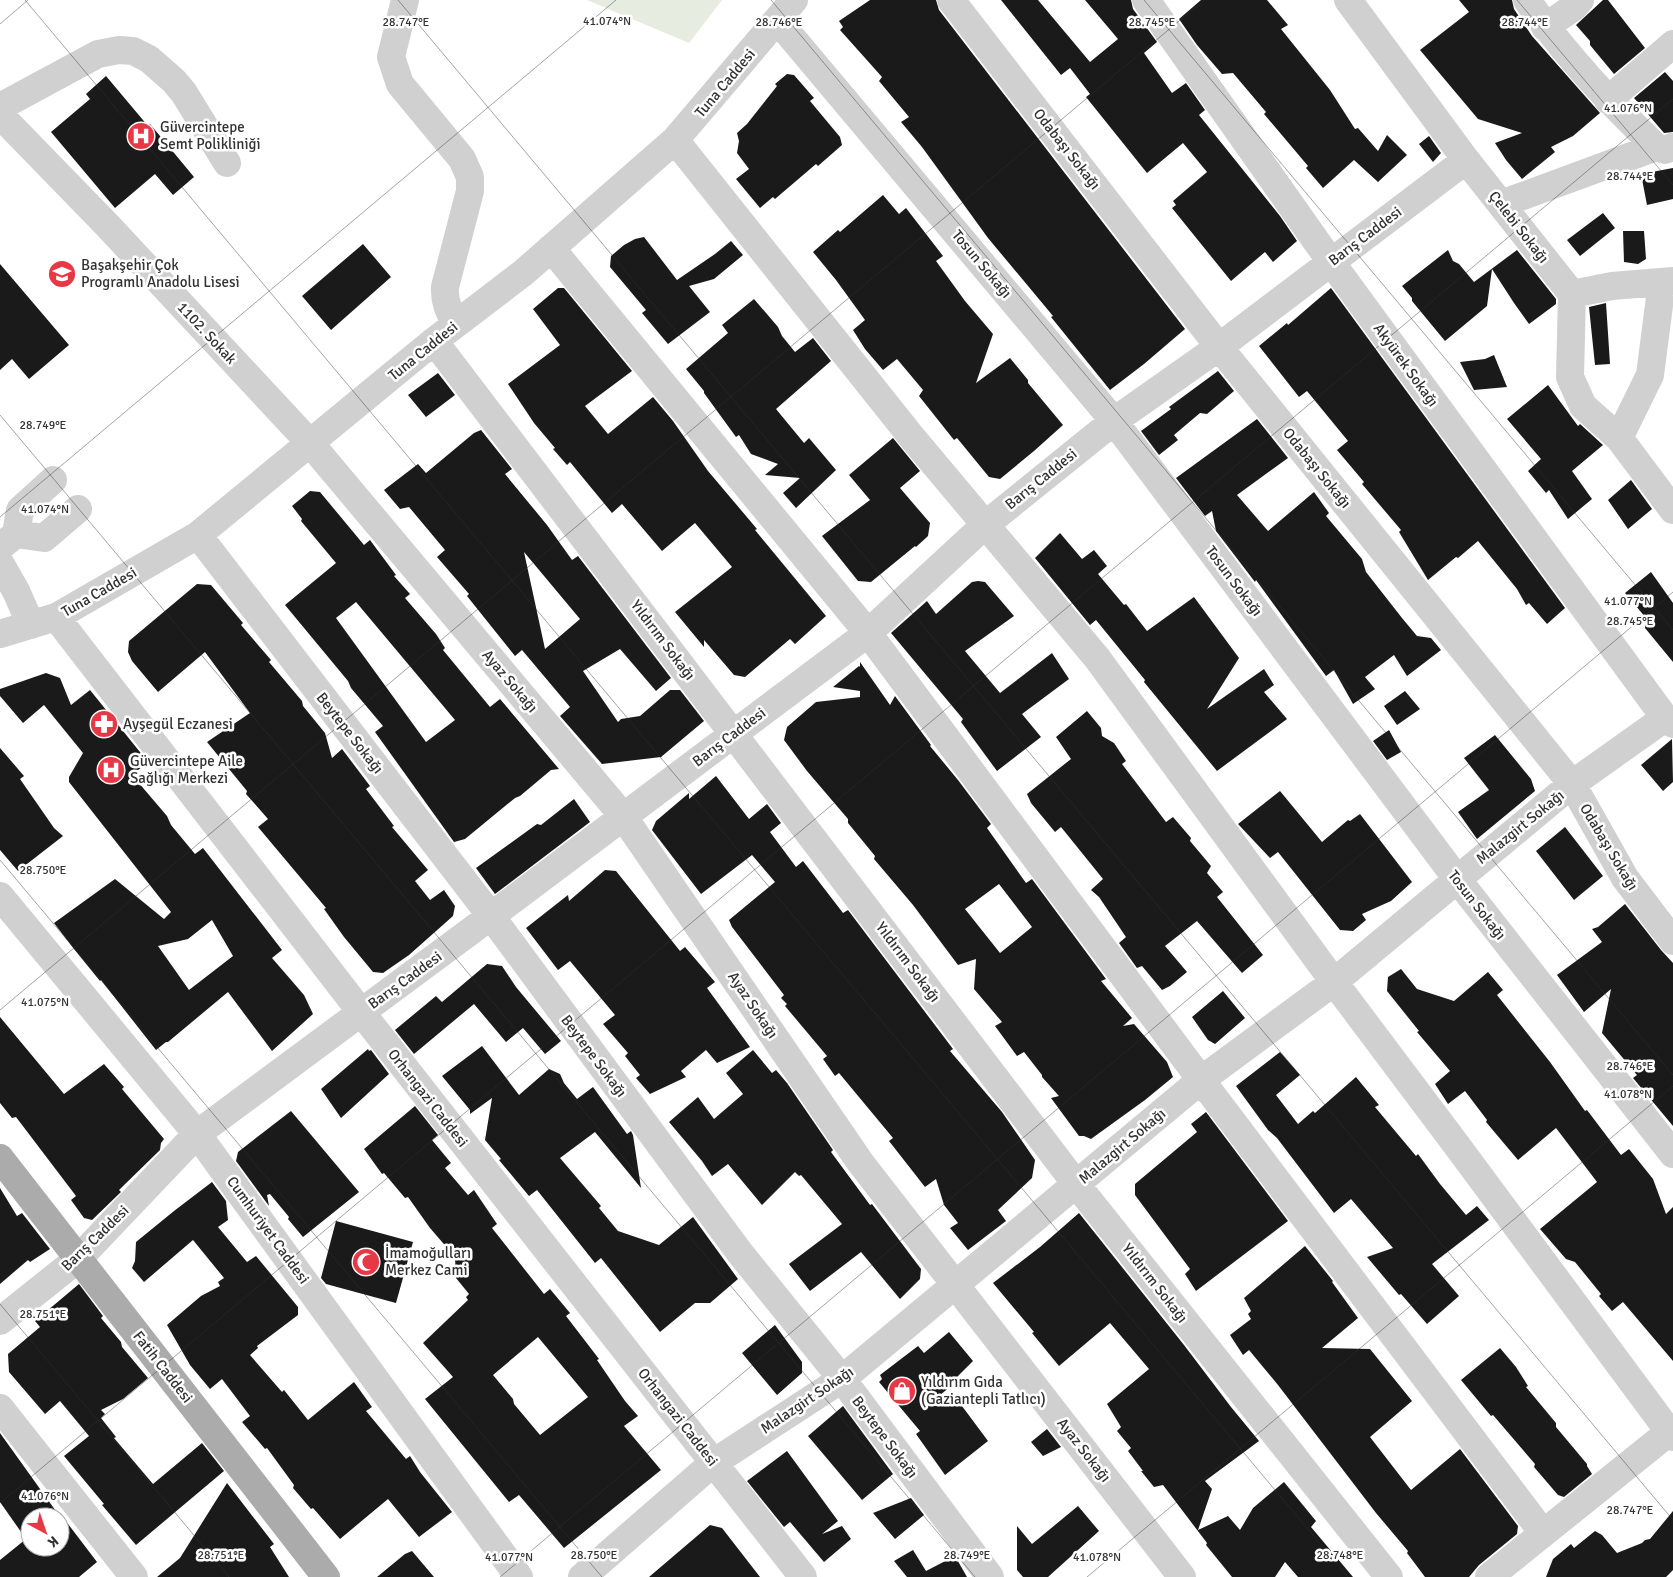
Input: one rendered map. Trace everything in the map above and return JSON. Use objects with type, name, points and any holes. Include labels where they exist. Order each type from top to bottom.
[{"type":"main road","name":"Fatih Caddesi","points":[[0,1158],[326,1577]]},
{"type":"street","points":[[405,0],[391,58],[395,72],[400,84],[462,159],[470,177],[470,191],[445,286],[444,297],[449,312],[456,324]]},
{"type":"street","name":"Tuna Caddesi","points":[[0,634],[56,617],[198,535],[434,341],[523,273],[675,140],[794,0]]},
{"type":"street","name":"Odabaşı Sokağı","points":[[951,0],[1219,346],[1572,784],[1625,878],[1673,941]]},
{"type":"street","name":"Akyürek Sokağı","points":[[1146,0],[1331,262],[1669,721]]},
{"type":"street","name":"Çelebi Sokağı","points":[[1348,0],[1466,160],[1572,294]]},
{"type":"street","points":[[1527,0],[1545,27],[1608,100],[1664,147]]},
{"type":"street","points":[[1545,27],[1574,7],[1580,0]]},
{"type":"street","name":"Tosun Sokağı","points":[[778,21],[1114,421],[1456,879],[1673,1154]]},
{"type":"street","points":[[1608,100],[1673,44]]},
{"type":"street","points":[[0,107],[98,54],[119,50],[133,51],[149,60],[174,81],[184,93],[227,163]]},
{"type":"street","name":"1102. Sokak","points":[[0,114],[108,226],[310,443]]},
{"type":"street","points":[[675,140],[904,427],[1097,658],[1334,982],[1672,1432],[1543,1532],[1489,1577]]},
{"type":"street","points":[[1501,204],[1664,147]]},
{"type":"street","name":"Barış Caddesi","points":[[0,1321],[79,1258],[198,1134],[868,633],[985,525],[1114,421],[1219,346],[1466,160]]},
{"type":"street","points":[[551,248],[868,633],[1201,1080],[1543,1532]]},
{"type":"street","points":[[1619,438],[1650,375],[1668,282],[1612,286],[1572,294],[1570,377],[1583,406],[1619,438],[1673,510]]},
{"type":"street","name":"Yıldırım Sokağı","points":[[434,341],[1076,1184],[1389,1577]]},
{"type":"street","name":"Ayaz Sokağı","points":[[310,443],[623,816],[860,1162],[1182,1577]]},
{"type":"street","points":[[53,480],[20,510],[8,541],[44,538],[78,509]]},
{"type":"street","name":"Beytepe Sokağı","points":[[198,535],[491,916],[750,1266],[842,1380],[990,1577]]},
{"type":"street","points":[[0,563],[8,574],[30,624]]},
{"type":"street","name":"Orhangazi Caddesi","points":[[56,617],[361,1012],[803,1577]]},
{"type":"street","name":"Malazgirt Sokağı","points":[[582,1577],[713,1463],[842,1380],[1201,1080],[1334,982],[1572,784],[1669,721]]},
{"type":"street","name":"Cumhuriyet Caddesi","points":[[0,896],[198,1134],[519,1577]]},
{"type":"street","points":[[0,1408],[134,1577]]},
{"type":"shaded area","points":[[587,0],[722,0],[689,43]]},
{"type":"building","points":[[870,0],[936,0],[939,10],[1185,329],[1110,390],[1051,317],[1053,316],[988,238],[922,147],[901,122],[909,117],[879,81],[882,77],[840,30],[843,27],[839,21]]},
{"type":"building","points":[[1001,0],[1038,0],[1090,62],[1118,39],[1085,0],[1131,0],[1133,9],[1157,42],[1144,53],[1172,93],[1186,83],[1205,110],[1199,115],[1280,216],[1297,241],[1273,262],[1265,252],[1231,281],[1172,208],[1176,205],[1173,201],[1207,172],[1183,143],[1147,173],[1086,97],[1090,94],[1070,68],[1061,75]]},
{"type":"building","points":[[1201,0],[1267,0],[1288,25],[1281,29],[1330,90],[1355,129],[1358,128],[1378,151],[1387,135],[1407,155],[1378,182],[1354,160],[1323,188],[1306,168],[1308,166],[1264,114],[1266,112],[1233,73],[1222,74],[1197,45],[1179,19]]},
{"type":"building","points":[[1459,0],[1512,0],[1514,9],[1532,36],[1600,113],[1573,136],[1551,147],[1555,152],[1522,179],[1495,143],[1522,133],[1478,119],[1420,50],[1469,12]]},
{"type":"building","points":[[1603,0],[1608,0],[1645,48],[1614,74],[1576,25]]},
{"type":"building","points":[[1665,72],[1673,81],[1673,132],[1664,133],[1634,98]]},
{"type":"building","points":[[787,74],[794,75],[814,98],[810,101],[840,137],[842,145],[818,166],[816,164],[775,199],[773,197],[760,208],[736,179],[749,169],[737,153],[739,141],[737,133],[747,124],[777,86],[775,84]]},
{"type":"building","name":"Güvercintepe Semt Polikliniği","points":[[106,76],[148,126],[150,124],[194,177],[173,195],[155,174],[115,208],[51,132],[90,99],[86,94]]},
{"type":"building","points":[[1429,136],[1441,153],[1433,162],[1419,144]]},
{"type":"building","points":[[1673,168],[1673,199],[1647,205],[1641,174]]},
{"type":"building","points":[[883,195],[899,214],[906,208],[943,256],[936,261],[965,301],[993,334],[976,383],[1010,358],[1063,425],[1000,479],[989,477],[957,438],[954,440],[919,396],[923,390],[897,359],[883,370],[865,349],[853,330],[865,320],[813,252],[838,230],[840,232]]},
{"type":"building","points":[[1603,213],[1615,228],[1580,256],[1567,240]]},
{"type":"building","points":[[1623,231],[1644,231],[1646,259],[1638,264],[1624,262]]},
{"type":"building","points":[[644,237],[677,280],[731,241],[743,255],[714,279],[689,286],[710,312],[668,344],[642,313],[646,310],[610,267],[611,256],[624,245]]},
{"type":"building","points":[[363,244],[391,277],[331,330],[302,296]]},
{"type":"building","points":[[1448,250],[1453,261],[1459,264],[1474,282],[1517,250],[1556,299],[1556,304],[1529,324],[1492,269],[1487,306],[1445,341],[1402,286]]},
{"type":"building","points":[[0,264],[69,345],[29,379],[12,359],[0,370]]},
{"type":"building","points":[[558,288],[564,288],[632,371],[585,406],[608,434],[653,397],[673,421],[708,471],[826,616],[795,644],[790,639],[745,677],[734,675],[704,640],[704,647],[675,612],[732,567],[695,523],[662,551],[622,504],[612,513],[570,462],[567,465],[553,449],[555,448],[534,423],[508,384],[560,345],[533,309]]},
{"type":"building","points":[[1331,288],[1565,608],[1547,624],[1529,603],[1526,605],[1517,589],[1478,541],[1428,580],[1399,532],[1401,530],[1362,484],[1364,482],[1337,450],[1348,441],[1307,391],[1299,397],[1259,346],[1287,323],[1288,325]]},
{"type":"building","points":[[754,299],[778,327],[782,336],[795,352],[813,338],[831,361],[776,409],[804,443],[809,438],[836,470],[796,508],[783,493],[800,478],[765,475],[778,464],[751,454],[739,435],[736,437],[686,369],[728,333],[722,325]]},
{"type":"building","points":[[1606,303],[1610,364],[1595,365],[1589,307]]},
{"type":"building","points":[[1494,355],[1507,387],[1474,390],[1460,362],[1485,359]]},
{"type":"building","points":[[1218,371],[1234,391],[1207,414],[1200,413],[1174,435],[1178,440],[1159,455],[1141,431],[1171,409],[1169,407]]},
{"type":"building","points":[[438,373],[455,395],[426,417],[408,395]]},
{"type":"building","points":[[1548,385],[1578,426],[1580,424],[1603,445],[1572,471],[1592,499],[1568,519],[1549,490],[1546,493],[1528,471],[1541,459],[1507,419]]},
{"type":"building","points":[[1257,419],[1288,458],[1237,495],[1268,531],[1314,492],[1329,513],[1326,516],[1362,559],[1366,572],[1402,618],[1417,636],[1431,638],[1441,650],[1407,676],[1394,655],[1365,677],[1375,689],[1353,704],[1334,670],[1326,676],[1256,580],[1255,582],[1216,531],[1212,511],[1205,516],[1176,478]]},
{"type":"building","points":[[481,430],[512,469],[505,474],[547,525],[572,560],[578,556],[671,678],[656,691],[620,649],[583,671],[618,722],[621,719],[640,716],[670,690],[680,690],[704,721],[661,757],[602,764],[560,716],[570,707],[522,650],[515,656],[467,596],[469,594],[437,557],[445,550],[409,507],[400,509],[384,490],[418,464],[426,473],[474,433]],"holes":[[[524,552],[580,619],[545,649]]]},
{"type":"building","points":[[893,438],[920,471],[900,488],[930,523],[928,536],[871,582],[858,581],[822,536],[870,500],[849,475]]},
{"type":"building","points":[[1631,480],[1652,509],[1628,529],[1608,500]]},
{"type":"building","points":[[310,491],[320,492],[364,545],[370,540],[396,575],[394,576],[410,594],[405,598],[436,634],[445,648],[443,650],[490,707],[500,699],[559,769],[551,770],[465,839],[454,842],[375,732],[383,726],[285,605],[336,563],[301,521],[302,519],[292,506]],"holes":[[[356,602],[455,720],[426,742],[336,618]]]},
{"type":"building","points":[[1060,533],[1082,559],[1094,550],[1107,566],[1098,574],[1124,605],[1126,604],[1147,631],[1194,597],[1239,658],[1207,709],[1264,669],[1274,685],[1264,692],[1287,719],[1217,771],[1096,620],[1090,625],[1035,558]]},
{"type":"building","points":[[1651,572],[1673,603],[1673,662],[1645,628],[1646,618],[1625,593]]},
{"type":"building","points":[[972,582],[985,582],[1014,616],[965,651],[1000,693],[1052,653],[1069,679],[1022,714],[1041,737],[997,771],[961,722],[963,719],[891,633],[927,601],[936,614]]},
{"type":"building","points":[[197,584],[211,585],[243,623],[241,625],[271,660],[269,662],[302,701],[303,706],[325,733],[332,758],[342,749],[370,786],[366,789],[394,826],[392,827],[428,870],[415,881],[430,900],[444,890],[455,906],[453,916],[409,955],[383,973],[373,972],[344,937],[324,909],[326,908],[258,827],[268,819],[246,794],[247,791],[207,742],[250,713],[205,652],[158,692],[132,661],[128,652],[129,641]]},
{"type":"building","points":[[860,662],[890,705],[895,696],[930,746],[991,824],[987,828],[1026,883],[1032,879],[1106,979],[1101,981],[1132,1018],[1123,1026],[1134,1024],[1167,1062],[1173,1077],[1091,1139],[1079,1136],[1051,1098],[1059,1096],[1024,1052],[1017,1056],[995,1026],[1002,1022],[974,989],[976,959],[958,965],[913,905],[874,859],[875,856],[848,823],[848,819],[807,771],[784,740],[787,727],[816,702],[860,697],[860,691],[833,687],[860,667]],"holes":[[[999,884],[1032,927],[1000,953],[965,909]]]},
{"type":"building","points":[[46,673],[60,678],[71,705],[90,690],[148,762],[132,775],[167,816],[171,825],[195,854],[203,848],[282,950],[272,958],[304,995],[313,1014],[272,1051],[228,992],[156,1050],[54,923],[115,879],[164,919],[171,912],[69,782],[69,777],[83,753],[44,705],[23,723],[0,696],[0,689]],"holes":[[[212,920],[233,956],[189,990],[158,946],[188,939]]]},
{"type":"building","points":[[1405,691],[1420,709],[1397,725],[1384,706]]},
{"type":"building","points":[[1087,711],[1101,728],[1102,736],[1114,743],[1126,761],[1122,764],[1166,822],[1173,817],[1211,866],[1207,873],[1223,892],[1217,897],[1263,955],[1242,973],[1197,921],[1165,946],[1187,972],[1162,990],[1142,966],[1137,968],[1119,943],[1126,937],[1099,897],[1091,890],[1103,879],[1061,827],[1055,832],[1031,803],[1027,794],[1071,759],[1056,737]]},
{"type":"building","points":[[1389,730],[1401,752],[1387,760],[1373,741]]},
{"type":"building","points":[[1495,735],[1531,779],[1535,791],[1477,839],[1458,812],[1489,790],[1464,758]]},
{"type":"building","points":[[1672,739],[1673,782],[1663,791],[1641,765]]},
{"type":"building","points":[[0,748],[24,776],[20,779],[54,828],[63,836],[18,871],[0,850]]},
{"type":"building","points":[[716,776],[749,819],[767,804],[781,823],[770,832],[796,867],[803,861],[843,913],[848,910],[953,1049],[950,1051],[1002,1112],[1035,1160],[1032,1178],[998,1210],[1006,1221],[968,1250],[950,1228],[958,1223],[944,1205],[936,1179],[925,1187],[889,1141],[893,1138],[839,1073],[835,1076],[823,1059],[827,1056],[785,1006],[787,1004],[781,998],[784,995],[732,927],[729,920],[775,882],[752,855],[701,894],[652,830],[656,821],[689,793],[689,799]]},
{"type":"building","points":[[1280,791],[1322,842],[1348,820],[1350,821],[1360,814],[1412,882],[1391,901],[1362,914],[1366,920],[1353,931],[1340,930],[1278,852],[1270,858],[1238,824]]},
{"type":"building","points":[[574,799],[590,822],[495,894],[476,868],[537,824],[541,825]]},
{"type":"building","points":[[1565,827],[1603,876],[1574,900],[1536,851]]},
{"type":"building","points":[[605,870],[616,871],[680,951],[685,947],[715,982],[707,988],[750,1047],[717,1063],[706,1050],[681,1071],[686,1077],[650,1094],[636,1078],[640,1075],[625,1056],[628,1053],[603,1024],[615,1015],[570,961],[558,970],[526,928],[568,895],[569,901]]},
{"type":"building","points":[[1625,904],[1673,963],[1673,1126],[1633,1078],[1637,1075],[1602,1033],[1611,989],[1584,1012],[1557,975],[1602,942],[1592,929],[1598,927]]},
{"type":"building","points":[[487,964],[502,966],[516,987],[561,1041],[545,1054],[523,1028],[506,1042],[474,1004],[414,1054],[395,1030],[436,996],[442,1002]]},
{"type":"building","points":[[1401,969],[1417,989],[1454,1001],[1488,972],[1503,990],[1497,995],[1550,1062],[1585,1111],[1587,1110],[1621,1155],[1629,1149],[1653,1179],[1666,1214],[1673,1207],[1673,1361],[1623,1302],[1612,1311],[1575,1262],[1566,1259],[1540,1229],[1597,1182],[1556,1128],[1518,1160],[1486,1122],[1487,1120],[1465,1091],[1448,1104],[1435,1084],[1450,1071],[1417,1032],[1419,1031],[1387,991],[1388,977]]},
{"type":"building","points":[[1223,991],[1245,1018],[1215,1044],[1208,1040],[1192,1017]]},
{"type":"building","points":[[0,1017],[64,1094],[104,1064],[124,1087],[122,1089],[164,1139],[160,1150],[119,1190],[121,1192],[92,1220],[84,1218],[71,1200],[76,1196],[16,1117],[12,1118],[0,1103]]},
{"type":"building","points":[[482,1046],[519,1095],[549,1069],[560,1074],[564,1083],[577,1099],[593,1087],[627,1134],[631,1131],[641,1188],[595,1132],[560,1158],[601,1206],[599,1208],[618,1231],[659,1245],[693,1217],[738,1279],[710,1303],[695,1303],[660,1332],[601,1258],[595,1263],[537,1190],[529,1196],[499,1160],[501,1159],[485,1140],[492,1098],[470,1114],[470,1110],[442,1076]]},
{"type":"building","points":[[368,1049],[369,1051],[371,1050],[389,1074],[341,1118],[321,1089]]},
{"type":"building","points":[[753,1050],[772,1073],[776,1070],[787,1083],[833,1150],[831,1152],[921,1269],[920,1279],[900,1299],[861,1252],[810,1291],[789,1264],[842,1224],[801,1175],[799,1176],[795,1172],[762,1205],[728,1164],[712,1176],[702,1161],[669,1122],[698,1097],[714,1119],[743,1094],[726,1073]]},
{"type":"building","points":[[1280,1052],[1300,1075],[1276,1095],[1298,1124],[1313,1111],[1315,1113],[1356,1077],[1379,1105],[1375,1107],[1416,1156],[1418,1154],[1466,1215],[1477,1206],[1489,1220],[1432,1264],[1459,1296],[1427,1324],[1401,1294],[1399,1295],[1367,1257],[1393,1248],[1351,1199],[1334,1213],[1277,1138],[1268,1130],[1236,1086]]},
{"type":"building","points":[[415,1106],[438,1135],[432,1140],[451,1163],[445,1168],[468,1195],[474,1190],[497,1224],[492,1228],[544,1294],[550,1289],[570,1313],[566,1316],[599,1359],[597,1360],[625,1401],[638,1416],[624,1426],[661,1470],[564,1548],[519,1495],[509,1502],[425,1399],[453,1377],[423,1343],[468,1300],[466,1297],[469,1294],[456,1278],[455,1257],[430,1228],[408,1197],[405,1198],[384,1173],[382,1174],[364,1149]],"holes":[[[538,1337],[588,1397],[540,1435],[493,1375]]]},
{"type":"building","points":[[291,1111],[359,1192],[303,1237],[270,1194],[267,1195],[269,1206],[236,1161],[238,1152]]},
{"type":"building","points":[[1206,1112],[1288,1221],[1196,1291],[1185,1274],[1190,1269],[1135,1195],[1135,1184],[1197,1132],[1191,1124]]},
{"type":"building","points":[[212,1182],[226,1201],[228,1220],[218,1227],[247,1262],[256,1256],[298,1307],[298,1315],[257,1346],[258,1348],[250,1355],[282,1392],[284,1390],[308,1420],[354,1382],[372,1407],[366,1411],[406,1459],[410,1456],[420,1472],[452,1512],[419,1537],[388,1499],[340,1539],[293,1488],[294,1485],[267,1448],[265,1449],[242,1422],[250,1416],[222,1379],[210,1389],[190,1365],[167,1325],[201,1296],[220,1286],[218,1282],[224,1278],[193,1240],[144,1282],[132,1268],[135,1261],[136,1242]]},
{"type":"building","points":[[0,1188],[17,1216],[22,1213],[50,1249],[30,1262],[28,1260],[0,1284]]},
{"type":"building","points":[[1079,1213],[1259,1441],[1205,1481],[1212,1489],[1198,1530],[1228,1516],[1240,1530],[1253,1508],[1284,1482],[1316,1521],[1311,1527],[1353,1577],[1298,1577],[1285,1562],[1275,1577],[1232,1577],[1206,1545],[1207,1543],[1163,1485],[1154,1487],[1141,1471],[1143,1471],[1128,1451],[1131,1448],[1117,1431],[1121,1427],[1107,1404],[1149,1369],[1110,1323],[1059,1366],[1032,1333],[1034,1332],[993,1283],[1040,1247]]},
{"type":"building","name":"İmamoğulları Merkez Cami","points":[[336,1221],[413,1242],[396,1303],[326,1284],[321,1278]]},
{"type":"building","points":[[1305,1246],[1333,1281],[1358,1318],[1322,1348],[1370,1349],[1412,1401],[1370,1437],[1411,1490],[1460,1449],[1518,1526],[1517,1534],[1479,1565],[1469,1577],[1425,1577],[1407,1553],[1408,1551],[1376,1513],[1278,1385],[1249,1350],[1243,1355],[1230,1335],[1251,1319],[1248,1314],[1251,1311],[1244,1298]]},
{"type":"building","points":[[79,1284],[103,1316],[101,1318],[121,1342],[122,1347],[148,1378],[123,1399],[101,1410],[105,1414],[101,1418],[116,1437],[114,1438],[153,1484],[202,1443],[224,1471],[136,1545],[64,1456],[89,1436],[60,1401],[45,1414],[9,1372],[8,1354],[40,1327],[35,1321]]},
{"type":"building","points":[[775,1325],[802,1362],[802,1373],[777,1395],[742,1353]]},
{"type":"building","points":[[949,1332],[973,1361],[950,1384],[951,1386],[939,1396],[959,1402],[988,1441],[945,1475],[916,1434],[920,1431],[879,1382],[882,1379],[880,1375],[918,1346],[924,1353]]},
{"type":"building","points":[[1500,1348],[1516,1367],[1528,1386],[1526,1387],[1556,1423],[1556,1427],[1587,1464],[1592,1474],[1564,1497],[1558,1495],[1534,1467],[1535,1464],[1461,1380]]},
{"type":"building","points":[[843,1406],[893,1474],[862,1500],[808,1436]]},
{"type":"building","points":[[1047,1429],[1061,1447],[1043,1456],[1031,1442]]},
{"type":"building","points":[[0,1433],[53,1507],[20,1507],[20,1530],[0,1502]]},
{"type":"building","points":[[787,1451],[838,1521],[822,1534],[842,1526],[851,1539],[824,1562],[790,1522],[784,1527],[747,1481]]},
{"type":"building","points":[[227,1483],[274,1544],[270,1547],[289,1577],[157,1577],[180,1558]]},
{"type":"building","points":[[911,1498],[924,1515],[895,1539],[873,1513]]},
{"type":"building","points":[[1078,1506],[1099,1531],[1048,1577],[1023,1577],[1017,1570],[1017,1526],[1032,1544]]},
{"type":"building","points":[[1673,1511],[1673,1570],[1666,1577],[1546,1577],[1553,1559],[1571,1544],[1574,1548],[1595,1531],[1602,1535],[1617,1553],[1650,1539]]},
{"type":"building","points":[[710,1525],[722,1528],[760,1577],[649,1577]]},
{"type":"building","points":[[70,1527],[97,1562],[79,1577],[0,1577],[0,1560],[20,1544],[20,1557],[70,1557]]},
{"type":"building","points":[[913,1550],[926,1571],[955,1556],[967,1577],[907,1577],[894,1561]]},
{"type":"building","points":[[412,1551],[434,1577],[377,1577],[405,1554]]},
{"type":"place","name":"Güvercintepe Semt Polikliniği","points":[[141,136]]},
{"type":"place","name":"Başakşehir Çok Programlı Anadolu Lisesi","points":[[62,274]]},
{"type":"place","name":"Ayşegül Eczanesi","points":[[104,724]]},
{"type":"place","name":"Güvercintepe Aile Sağlığı Merkezi","points":[[111,770]]},
{"type":"place","name":"İmamoğulları Merkez Cami","points":[[366,1262]]},
{"type":"place","name":"Yıldırım Gıda (Gaziantepli Tatlıcı)","points":[[902,1391]]}]
